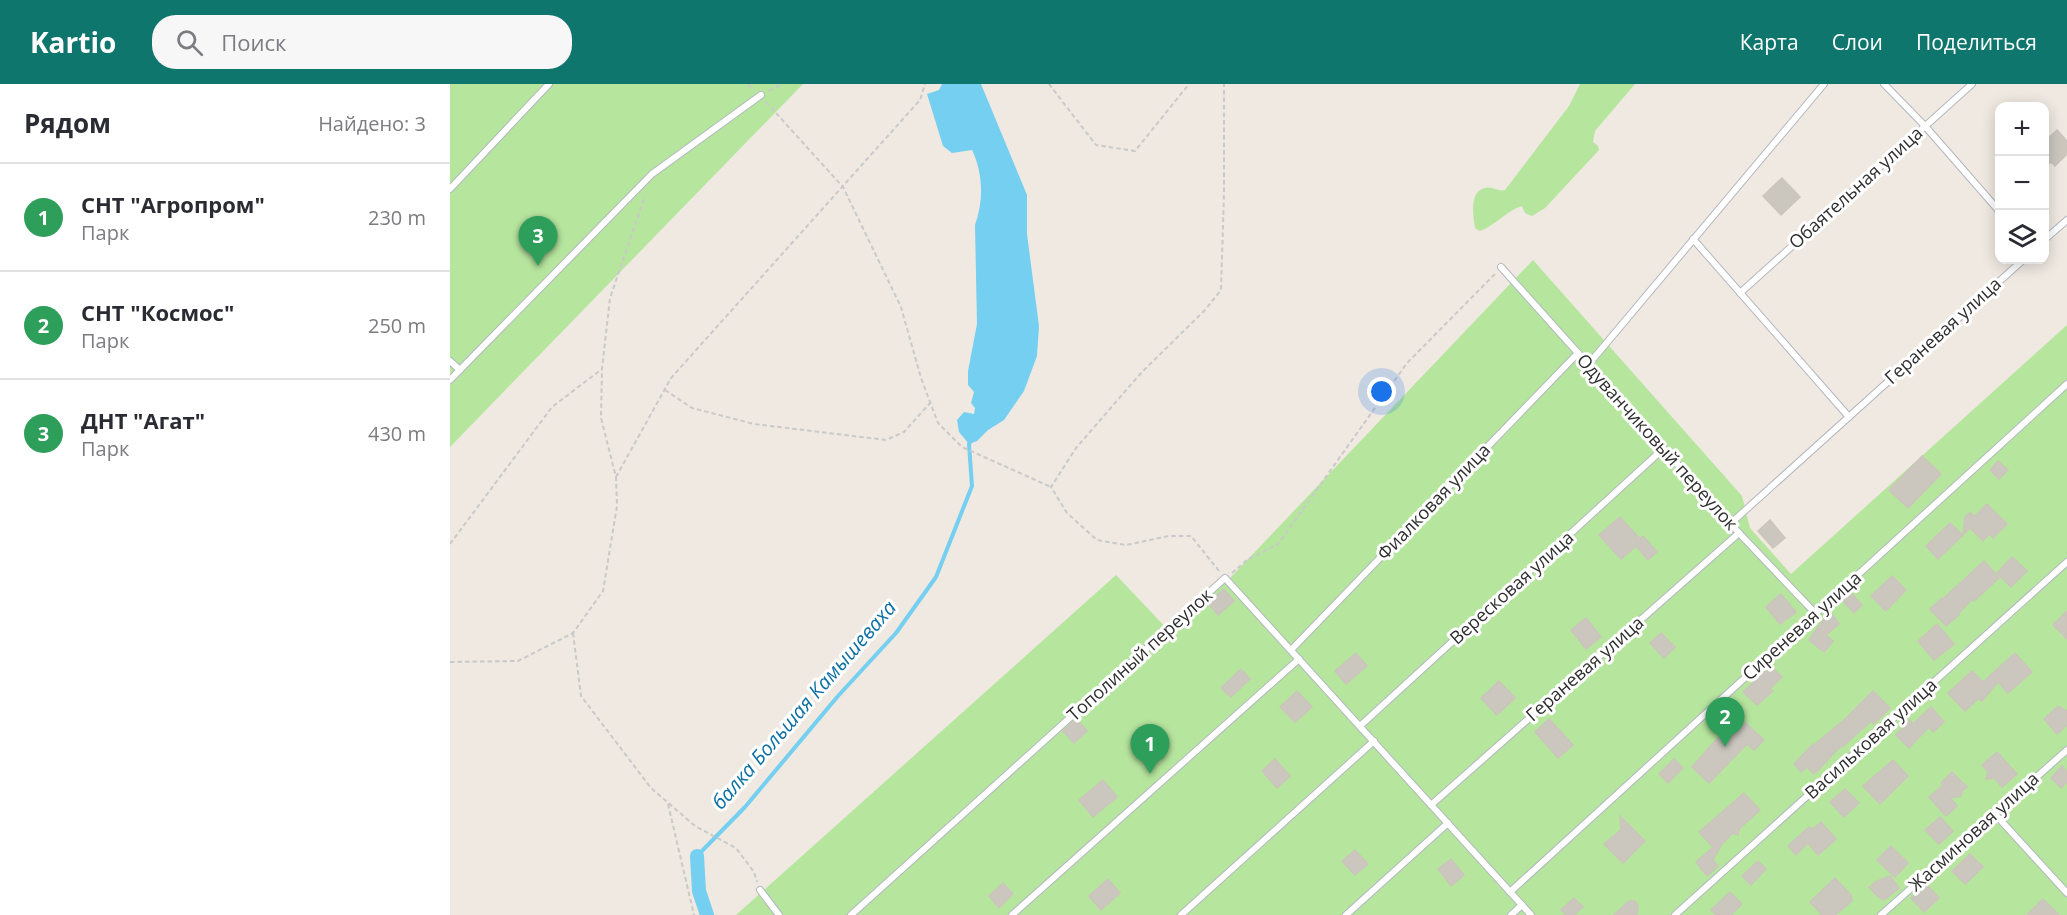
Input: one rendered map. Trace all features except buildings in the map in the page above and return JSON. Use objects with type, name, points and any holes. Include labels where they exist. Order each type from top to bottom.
[{"type":"lane","points":[[450,189],[549,84]]},
{"type":"lane","points":[[1588,365],[1824,84]]},
{"type":"lane","points":[[1884,84],[1925,126],[1998,210]]},
{"type":"lane","name":"Обаятельная улица","points":[[1740,292],[1972,84]]},
{"type":"lane","points":[[450,380],[652,174],[760,95]]},
{"type":"lane","points":[[2049,236],[2067,220]]},
{"type":"lane","points":[[1694,239],[1849,417]]},
{"type":"lane","name":"Гераневая улица","points":[[1730,524],[2019,264]]},
{"type":"lane","name":"Одуванчиковый переулок","points":[[1501,267],[1738,533],[1816,614]]},
{"type":"lane","name":"Фиалковая улица","points":[[1291,650],[1578,353]]},
{"type":"lane","points":[[450,361],[460,370]]},
{"type":"lane","name":"Сиреневая улица","points":[[1510,892],[2067,384]]},
{"type":"lane","name":"Вересковая улица","points":[[1360,726],[1663,449]]},
{"type":"lane","name":"Гераневая улица","points":[[1431,805],[1738,533]]},
{"type":"lane","name":"Васильковая улица","points":[[1675,915],[2067,562]]},
{"type":"lane","name":"Тополиный переулок","points":[[850,915],[1225,578],[1531,915]]},
{"type":"lane","points":[[1012,915],[1299,659]]},
{"type":"lane","points":[[1181,915],[1374,741]]},
{"type":"lane","name":"Жасминовая улица","points":[[1881,915],[2067,750]]},
{"type":"lane","points":[[1995,813],[2067,893]]},
{"type":"lane","points":[[1346,915],[1448,823]]},
{"type":"lane","points":[[760,890],[779,915]]},
{"type":"lane","points":[[1511,915],[1522,905]]},
{"type":"path","points":[[616,477],[671,378],[920,100],[926,84]]},
{"type":"path","points":[[1049,84],[1096,145],[1135,152],[1189,84]]},
{"type":"path","points":[[1051,487],[1076,448],[1141,374],[1221,290],[1224,84]]},
{"type":"path","points":[[760,95],[843,187],[901,306],[921,378],[938,423],[962,447],[1051,487],[1067,513],[1097,540],[1126,545],[1169,536],[1191,536],[1225,578],[1246,560],[1278,544],[1407,363],[1501,267]]},
{"type":"path","points":[[450,662],[518,661],[573,633],[603,591],[616,506],[616,477],[601,418],[602,369],[610,298],[645,196]]},
{"type":"path","points":[[450,544],[552,407],[602,369]]},
{"type":"path","points":[[665,390],[692,408],[754,424],[886,440],[904,432],[930,404]]},
{"type":"path","points":[[573,633],[581,696],[651,788],[695,826],[736,848],[754,872],[760,890]]},
{"type":"path","points":[[668,804],[694,915]]},
{"type":"green space","points":[[450,84],[803,84],[450,447]]},
{"type":"green space","points":[[1580,84],[1635,84],[1595,131],[1593,142],[1599,150],[1545,208],[1532,216],[1525,213],[1522,206],[1480,231],[1475,228],[1473,205],[1476,194],[1485,188],[1505,190],[1569,106]]},
{"type":"green space","points":[[1533,260],[1742,496],[1750,528],[1791,574],[2067,325],[2067,915],[736,915],[1116,575],[1171,633],[1230,578]]},
{"type":"water","points":[[942,84],[981,84],[1027,195],[1027,234],[1039,326],[1037,356],[1024,391],[1004,420],[988,430],[977,441],[969,444],[959,432],[957,420],[964,412],[974,414],[975,408],[971,403],[974,392],[968,385],[968,371],[977,324],[975,225],[980,206],[981,187],[972,150],[952,153],[943,146],[927,94],[939,90]]},
{"type":"waterway","name":"балка Большая Камышеваха","points":[[697,856],[745,807],[838,696],[896,633],[936,577],[972,486],[969,444],[971,440]]},
{"type":"waterway","name":"балка Большая Камышеваха","points":[[697,856],[699,891],[707,915]]},
{"type":"place","name":"ДНТ \"Агат\"","points":[[538,266]]},
{"type":"place","name":"СНТ \"Космос\"","points":[[1725,747]]},
{"type":"place","name":"СНТ \"Агропром\"","points":[[1150,774]]}]
